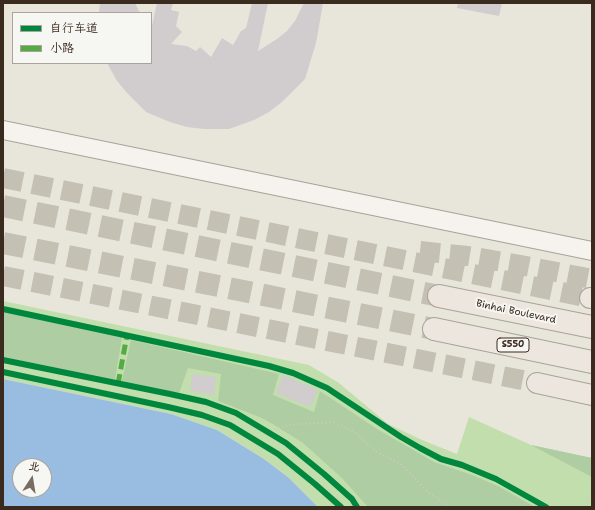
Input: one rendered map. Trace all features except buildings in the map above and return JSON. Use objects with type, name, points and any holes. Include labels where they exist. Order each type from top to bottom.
[{"type":"highway","name":"Binhai Boulevard","points":[[439,296],[592,327]]},
{"type":"highway","name":"S550","points":[[434,329],[592,362]]},
{"type":"main road","points":[[537,383],[592,395]]},
{"type":"street","points":[[3,130],[592,251]]},
{"type":"path","points":[[3,360],[206,402],[236,413],[286,443],[352,499],[357,507]]},
{"type":"path","points":[[268,432],[288,425],[333,422],[354,432],[378,453],[401,464],[430,494],[450,507]]},
{"type":"path","points":[[586,502],[592,493]]},
{"type":"green space","points":[[3,301],[309,365],[339,383],[388,424],[457,454],[469,417],[531,445],[592,458],[592,507],[318,507],[289,478],[264,459],[217,430],[171,414],[3,379]]},
{"type":"green space","points":[[3,307],[123,331],[115,380],[3,357]]},
{"type":"green space","points":[[131,340],[279,374],[273,395],[314,412],[320,391],[377,429],[434,462],[498,486],[535,507],[368,507],[342,478],[303,443],[262,418],[218,401],[221,374],[188,368],[179,393],[122,381]]},
{"type":"green space","points":[[531,445],[592,458],[592,477]]},
{"type":"water","points":[[3,379],[171,414],[217,430],[264,459],[289,478],[318,507],[3,507]]},
{"type":"tunnel","points":[[3,178],[590,298]]},
{"type":"tunnel","points":[[3,206],[439,296]]},
{"type":"tunnel","points":[[3,243],[434,329]]},
{"type":"tunnel","points":[[420,251],[468,256],[592,279]]},
{"type":"tunnel","points":[[3,276],[537,383]]},
{"type":"marked path","points":[[118,384],[127,335]]},
{"type":"cycle path","points":[[3,309],[269,366],[293,373],[327,388],[420,448],[441,459],[462,465],[496,479],[546,507]]},
{"type":"cycle path","points":[[3,360],[206,402],[236,413],[286,443],[352,499],[357,507]]},
{"type":"cycle path","points":[[3,372],[168,407],[202,415],[230,425],[278,454],[341,507]]}]
